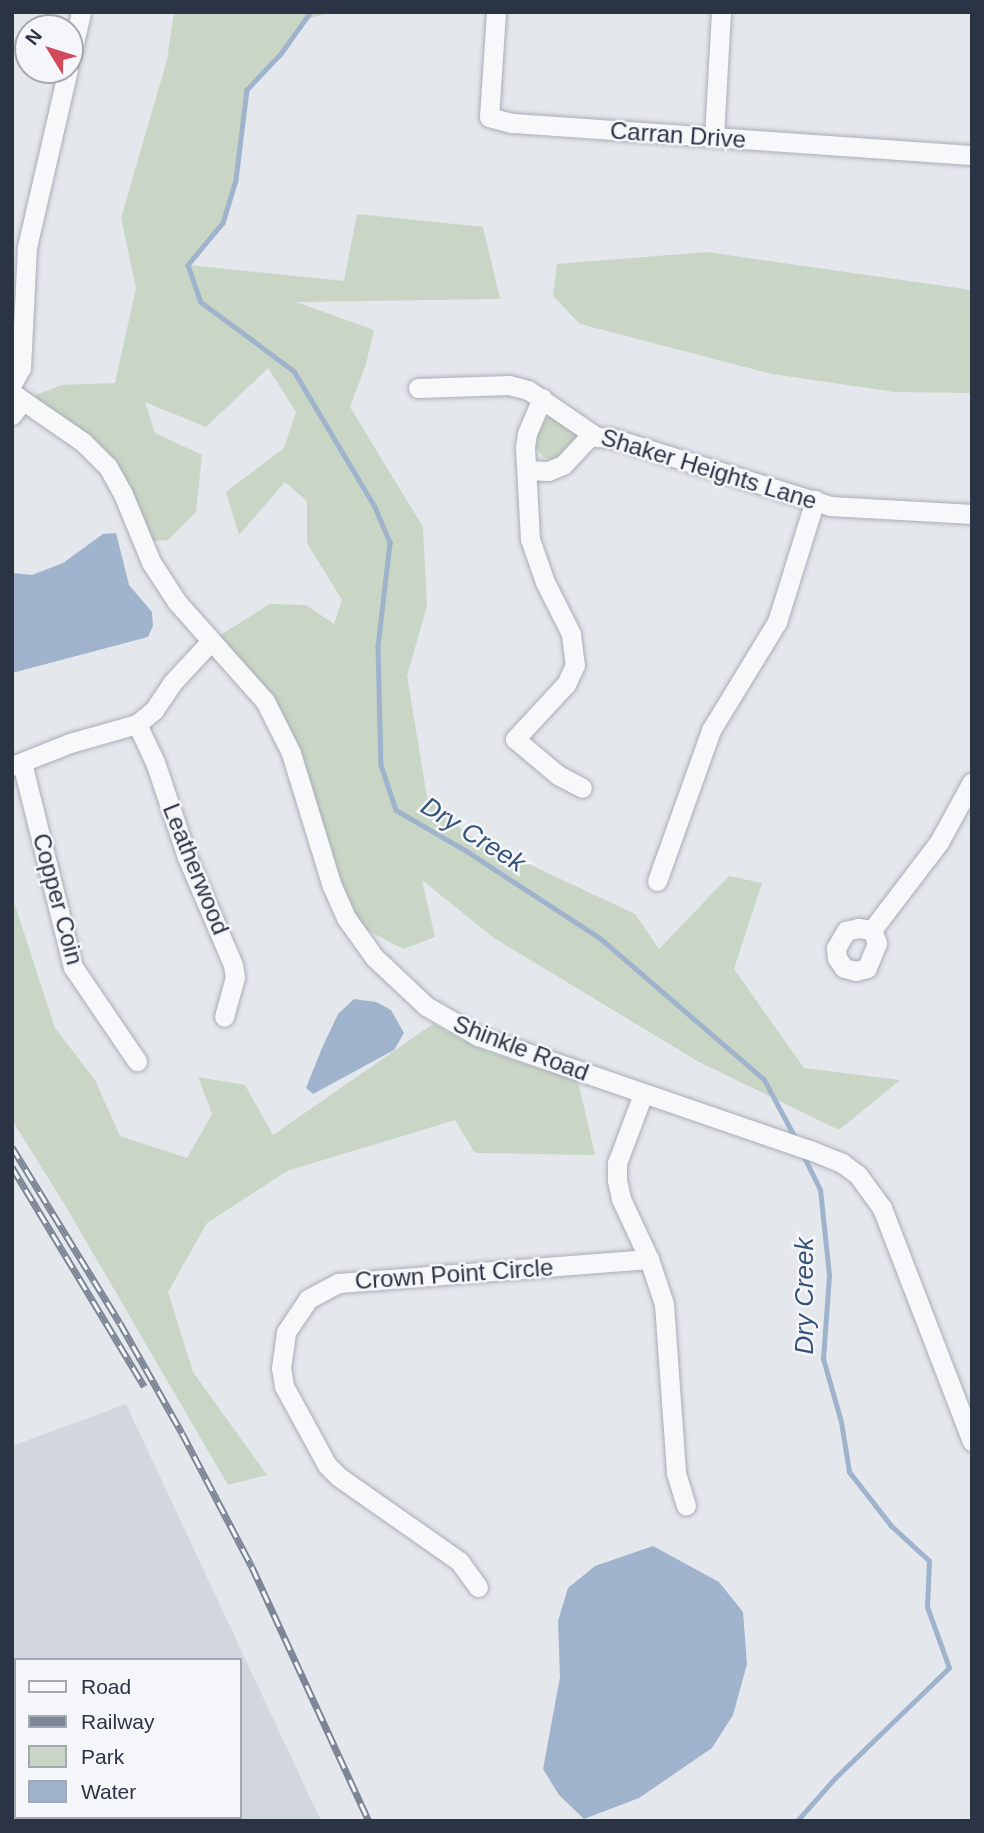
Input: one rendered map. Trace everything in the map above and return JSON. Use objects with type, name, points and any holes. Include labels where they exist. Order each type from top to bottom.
[{"type":"street","name":"Carran Drive","points":[[496,12],[489,117],[512,123],[972,155]]},
{"type":"street","points":[[714,137],[721,12]]},
{"type":"street","points":[[15,399],[21,368],[27,247],[65,84]]},
{"type":"street","name":"Shaker Heights Lane","points":[[418,388],[509,385],[542,398],[592,435],[831,506],[972,514]]},
{"type":"street","points":[[542,398],[527,433],[532,548],[571,634],[575,665],[566,684],[514,739],[558,775],[582,788]]},
{"type":"street","name":"Shinkle Road","points":[[15,399],[83,442],[107,467],[123,494],[151,562],[177,602],[248,680],[274,715],[291,753],[332,886],[348,919],[374,957],[408,991],[454,1025],[521,1053],[810,1150],[842,1163],[858,1175],[882,1208],[972,1441]]},
{"type":"street","points":[[527,470],[548,471],[564,465],[592,435]]},
{"type":"street","points":[[657,881],[710,730],[777,622],[815,500]]},
{"type":"street","points":[[17,765],[70,743],[137,724],[154,710],[172,683],[211,641]]},
{"type":"street","name":"Leatherwood","points":[[137,724],[155,762],[187,857],[233,965],[235,977],[224,1017]]},
{"type":"street","name":"Copper Coin","points":[[17,765],[73,967],[137,1061]]},
{"type":"street","points":[[872,930],[939,842],[972,782]]},
{"type":"street","points":[[643,1094],[617,1163],[617,1180],[621,1199],[649,1259],[664,1304],[676,1473],[686,1506]]},
{"type":"street","name":"Crown Point Circle","points":[[478,1587],[459,1562],[339,1477],[327,1465],[284,1386],[281,1351],[286,1332],[308,1299],[338,1283],[649,1259]]},
{"type":"shaded area","points":[[126,1404],[321,1821],[12,1821],[12,1446]]},
{"type":"green space","points":[[174,12],[333,12],[307,19],[281,54],[247,90],[236,180],[223,223],[188,265],[344,281],[357,214],[483,227],[500,299],[296,302],[374,330],[366,364],[350,407],[423,527],[427,606],[407,676],[427,797],[469,836],[635,914],[659,949],[729,876],[762,883],[734,969],[804,1068],[900,1080],[839,1130],[699,1062],[494,938],[422,880],[435,937],[403,949],[347,919],[291,753],[211,641],[270,604],[306,605],[334,624],[342,600],[307,543],[307,501],[285,482],[239,535],[226,492],[284,448],[296,412],[268,368],[206,427],[145,402],[155,433],[202,455],[196,512],[168,540],[142,542],[115,478],[22,401],[61,385],[115,383],[136,288],[121,218],[167,60]]},
{"type":"green space","points":[[707,252],[972,290],[972,393],[895,392],[772,374],[580,324],[553,296],[557,264]]},
{"type":"green space","points":[[549,417],[557,419],[580,437],[555,460],[543,457],[533,444],[540,422]]},
{"type":"green space","points":[[12,896],[55,1028],[95,1080],[120,1136],[187,1158],[212,1114],[198,1077],[245,1085],[273,1135],[433,1024],[482,1050],[578,1081],[595,1155],[475,1153],[455,1120],[287,1171],[207,1223],[168,1292],[193,1372],[267,1475],[228,1485],[65,1205],[12,1120]]},
{"type":"water","points":[[116,533],[129,585],[152,612],[153,626],[148,637],[12,673],[12,573],[32,575],[63,563],[103,534]]},
{"type":"water","points":[[354,999],[376,1002],[391,1010],[404,1033],[394,1050],[313,1094],[306,1088],[322,1048],[338,1014]]},
{"type":"water","points":[[653,1546],[719,1582],[743,1612],[747,1664],[733,1715],[712,1748],[639,1798],[584,1819],[559,1795],[543,1769],[560,1677],[558,1621],[568,1588],[595,1566]]},
{"type":"waterway","name":"Dry Creek","points":[[311,12],[281,54],[247,90],[236,180],[223,223],[188,265],[201,302],[294,371],[375,507],[390,543],[378,646],[381,765],[396,810],[465,850],[600,938],[764,1079],[795,1137]]},
{"type":"waterway","name":"Dry Creek","points":[[797,1821],[835,1778],[949,1668],[927,1607],[929,1561],[891,1526],[849,1472],[841,1422],[823,1359],[829,1275],[820,1190],[803,1155]]},
{"type":"railway","points":[[12,1147],[120,1323],[182,1433],[252,1567],[369,1821]]},
{"type":"railway","points":[[12,1167],[144,1386]]}]
